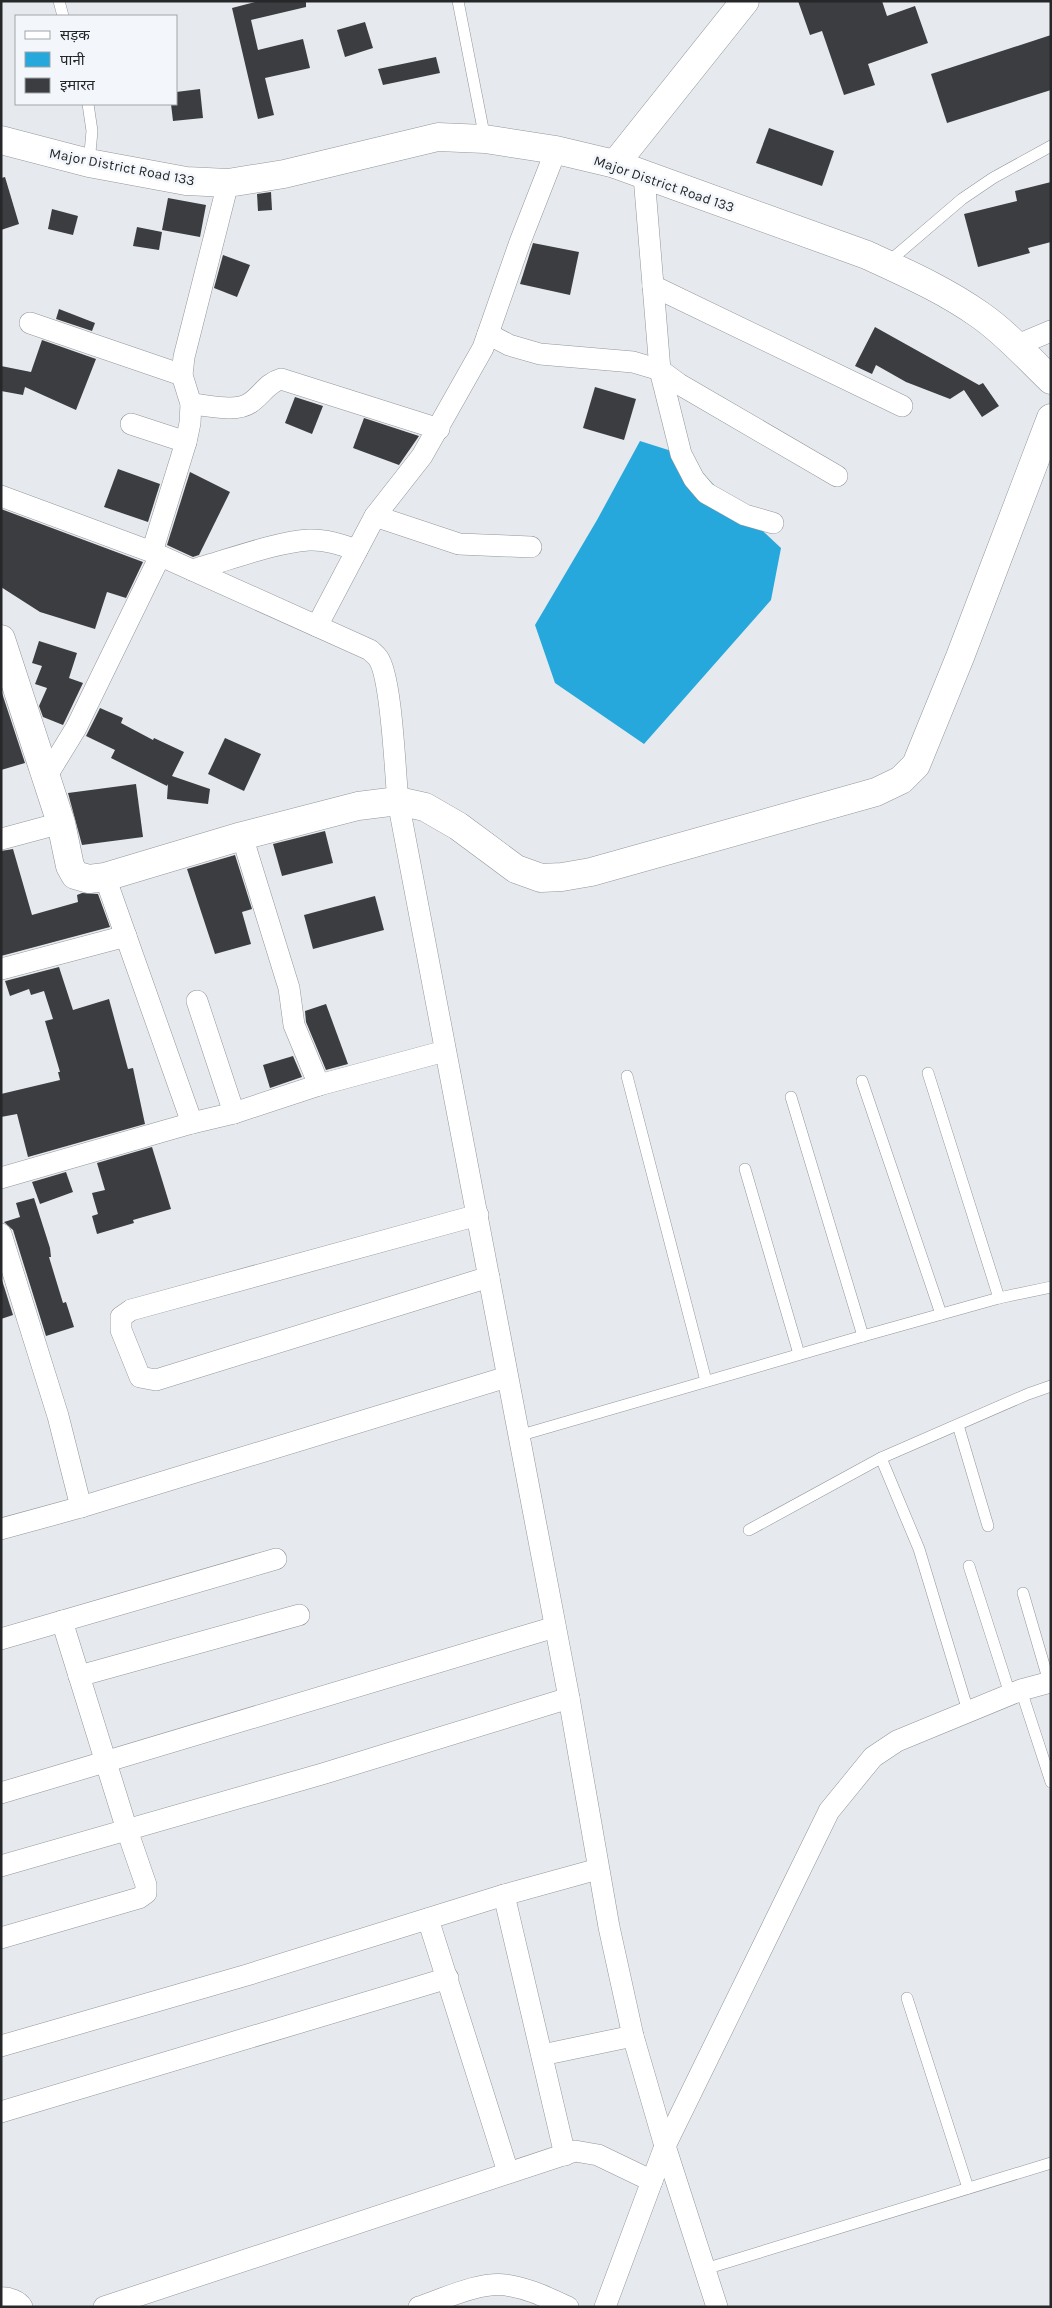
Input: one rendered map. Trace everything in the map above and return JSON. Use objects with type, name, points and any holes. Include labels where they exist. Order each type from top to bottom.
[{"type":"street","points":[[615,164],[745,1]]},
{"type":"street","name":"Major District Road 133","points":[[1,140],[88,163],[186,181],[228,183],[284,174],[438,137],[485,139],[556,150],[615,164],[886,264],[941,290],[980,315],[1051,380]]},
{"type":"street","points":[[317,626],[375,516],[422,456],[473,368],[488,334],[520,242],[556,150]]},
{"type":"street","points":[[644,176],[660,370],[681,454],[694,479],[706,493],[745,515],[773,523]]},
{"type":"street","points":[[46,777],[76,728],[156,554],[186,442],[191,404],[182,375],[184,357],[228,183]]},
{"type":"street","points":[[653,286],[902,406]]},
{"type":"street","points":[[30,322],[182,375]]},
{"type":"street","points":[[1015,346],[1051,331]]},
{"type":"street","points":[[488,334],[509,345],[540,354],[633,362],[660,370],[679,384],[837,476]]},
{"type":"street","points":[[191,404],[236,407],[246,405],[272,381],[281,379],[439,429]]},
{"type":"street","points":[[1,639],[61,823],[70,866],[75,875],[89,879],[105,877],[242,836],[358,806],[398,801],[425,807],[458,826],[516,869],[540,878],[591,872],[876,792],[901,780],[916,765],[960,657],[1051,418]]},
{"type":"street","points":[[131,424],[186,442]]},
{"type":"street","points":[[1,496],[156,554],[370,650],[379,659],[385,675],[398,801],[569,1698],[609,1927],[633,2036],[665,2146],[717,2307]]},
{"type":"street","points":[[375,516],[458,544],[532,547]]},
{"type":"street","points":[[192,570],[286,543],[309,540],[334,542],[357,550]]},
{"type":"street","points":[[1,840],[61,823]]},
{"type":"street","points":[[242,836],[289,988],[294,1025],[319,1085]]},
{"type":"street","points":[[105,877],[192,1123]]},
{"type":"street","points":[[1,968],[126,936]]},
{"type":"street","points":[[197,1002],[234,1113]]},
{"type":"street","points":[[1,1178],[192,1123],[234,1113],[319,1085],[445,1051]]},
{"type":"street","points":[[478,1215],[131,1310],[121,1317],[121,1330],[140,1377],[156,1380],[489,1277]]},
{"type":"street","points":[[1,1234],[58,1416],[81,1508]]},
{"type":"street","points":[[1,1529],[81,1508],[507,1377]]},
{"type":"street","points":[[1,1639],[276,1559]]},
{"type":"street","points":[[79,1676],[299,1614]]},
{"type":"street","points":[[1,1938],[140,1898],[146,1893],[146,1885],[126,1830],[62,1621]]},
{"type":"street","points":[[1,1793],[555,1627]]},
{"type":"street","points":[[605,2307],[665,2146],[829,1811],[873,1757],[897,1742],[1016,1692],[1050,1682]]},
{"type":"street","points":[[1,1866],[322,1774],[569,1698]]},
{"type":"street","points":[[1,2046],[247,1975],[504,1895],[598,1869]]},
{"type":"street","points":[[504,1895],[565,2154]]},
{"type":"street","points":[[428,1918],[508,2172]]},
{"type":"street","points":[[1,2112],[448,1978]]},
{"type":"street","points":[[542,2055],[633,2036]]},
{"type":"street","points":[[104,2307],[565,2154],[575,2152],[598,2155],[652,2181]]},
{"type":"street","points":[[420,2307],[486,2286],[504,2284],[529,2299],[568,2307]]},
{"type":"street","points":[[1,2298],[20,2304],[22,2307]]},
{"type":"lane","points":[[59,1],[63,15]]},
{"type":"lane","points":[[458,1],[485,139]]},
{"type":"lane","points":[[88,105],[92,131],[88,163]]},
{"type":"lane","points":[[886,264],[962,199],[993,178],[1051,146]]},
{"type":"lane","points":[[928,1073],[999,1298]]},
{"type":"lane","points":[[627,1076],[706,1382]]},
{"type":"lane","points":[[862,1081],[942,1314]]},
{"type":"lane","points":[[791,1097],[863,1336]]},
{"type":"lane","points":[[745,1169],[800,1354]]},
{"type":"lane","points":[[518,1436],[863,1336],[999,1298],[1051,1287]]},
{"type":"lane","points":[[749,1530],[881,1458],[1051,1386]]},
{"type":"lane","points":[[958,1425],[988,1526]]},
{"type":"lane","points":[[881,1458],[919,1549],[968,1711]]},
{"type":"lane","points":[[969,1566],[1051,1782]]},
{"type":"lane","points":[[1023,1593],[1050,1682]]},
{"type":"lane","points":[[907,1998],[968,2188]]},
{"type":"lane","points":[[705,2269],[1051,2163]]},
{"type":"water","points":[[640,441],[681,454],[781,548],[771,600],[644,744],[555,683],[535,625],[597,520]]},
{"type":"building","points":[[259,1],[306,1],[306,7],[251,20],[258,50],[303,39],[310,68],[265,78],[274,115],[258,119],[232,8]]},
{"type":"building","points":[[798,1],[882,1],[887,16],[915,6],[928,43],[868,64],[875,85],[844,95],[822,31],[810,35]]},
{"type":"building","points":[[365,22],[373,48],[345,57],[337,30]]},
{"type":"building","points":[[1051,35],[1051,90],[947,123],[931,74]]},
{"type":"building","points":[[436,57],[440,73],[383,85],[378,69]]},
{"type":"building","points":[[200,89],[203,118],[173,121],[171,105],[178,105],[178,92]]},
{"type":"building","points":[[769,128],[834,151],[822,186],[756,163]]},
{"type":"building","points":[[5,177],[19,224],[1,230],[1,178]]},
{"type":"building","points":[[1051,182],[1051,242],[1028,248],[1030,253],[978,267],[964,214],[1017,201],[1015,191]]},
{"type":"building","points":[[271,192],[272,210],[258,211],[257,194]]},
{"type":"building","points":[[168,198],[206,205],[200,237],[162,230]]},
{"type":"building","points":[[52,209],[78,216],[73,235],[48,229]]},
{"type":"building","points":[[137,227],[162,232],[159,250],[133,246]]},
{"type":"building","points":[[533,243],[579,252],[570,295],[520,284]]},
{"type":"building","points":[[223,255],[250,265],[237,297],[214,288]]},
{"type":"building","points":[[59,309],[95,323],[92,331],[56,319]]},
{"type":"building","points":[[875,327],[979,385],[983,383],[999,406],[982,417],[964,390],[950,399],[906,382],[876,365],[872,374],[855,366]]},
{"type":"building","points":[[42,340],[96,359],[76,410],[25,387],[23,395],[1,391],[1,366],[31,372]]},
{"type":"building","points":[[595,387],[636,399],[624,440],[583,428]]},
{"type":"building","points":[[295,397],[323,406],[312,434],[285,423]]},
{"type":"building","points":[[364,418],[419,436],[399,465],[353,448]]},
{"type":"building","points":[[118,469],[160,484],[148,522],[104,507]]},
{"type":"building","points":[[190,472],[230,492],[199,555],[193,557],[167,545]]},
{"type":"building","points":[[1,509],[143,562],[126,598],[107,592],[95,629],[40,612],[1,587]]},
{"type":"building","points":[[39,641],[77,653],[69,678],[83,683],[63,725],[43,717],[39,706],[47,688],[35,684],[42,666],[32,663]]},
{"type":"building","points":[[1,690],[25,763],[1,770]]},
{"type":"building","points":[[100,708],[123,718],[121,723],[153,740],[154,738],[184,752],[172,776],[210,789],[208,804],[167,799],[168,784],[167,786],[111,758],[115,750],[86,736]]},
{"type":"building","points":[[225,738],[261,754],[244,791],[208,774]]},
{"type":"building","points":[[136,784],[143,837],[82,845],[68,793]]},
{"type":"building","points":[[325,831],[333,863],[282,876],[273,844]]},
{"type":"building","points":[[13,849],[32,915],[78,902],[77,895],[82,893],[98,894],[110,927],[1,956],[1,851]]},
{"type":"building","points":[[235,855],[252,909],[242,912],[251,944],[215,954],[187,869]]},
{"type":"building","points":[[375,896],[384,930],[313,949],[304,915]]},
{"type":"building","points":[[59,967],[73,1010],[109,999],[128,1069],[133,1068],[145,1124],[28,1157],[17,1114],[1,1117],[1,1094],[60,1080],[58,1072],[60,1072],[45,1021],[53,1019],[44,991],[31,995],[29,989],[10,996],[5,981]]},
{"type":"building","points":[[326,1004],[348,1064],[326,1070],[306,1022],[305,1011]]},
{"type":"building","points":[[293,1056],[302,1077],[270,1088],[263,1065]]},
{"type":"building","points":[[152,1147],[171,1209],[133,1220],[134,1223],[97,1234],[92,1216],[98,1214],[92,1193],[105,1190],[97,1163]]},
{"type":"building","points":[[66,1172],[73,1192],[40,1204],[32,1182]]},
{"type":"building","points":[[34,1198],[50,1248],[51,1257],[49,1257],[63,1303],[66,1302],[74,1327],[46,1336],[13,1230],[4,1222],[20,1217],[16,1203]]},
{"type":"building","points":[[1,1277],[13,1315],[1,1319]]}]
